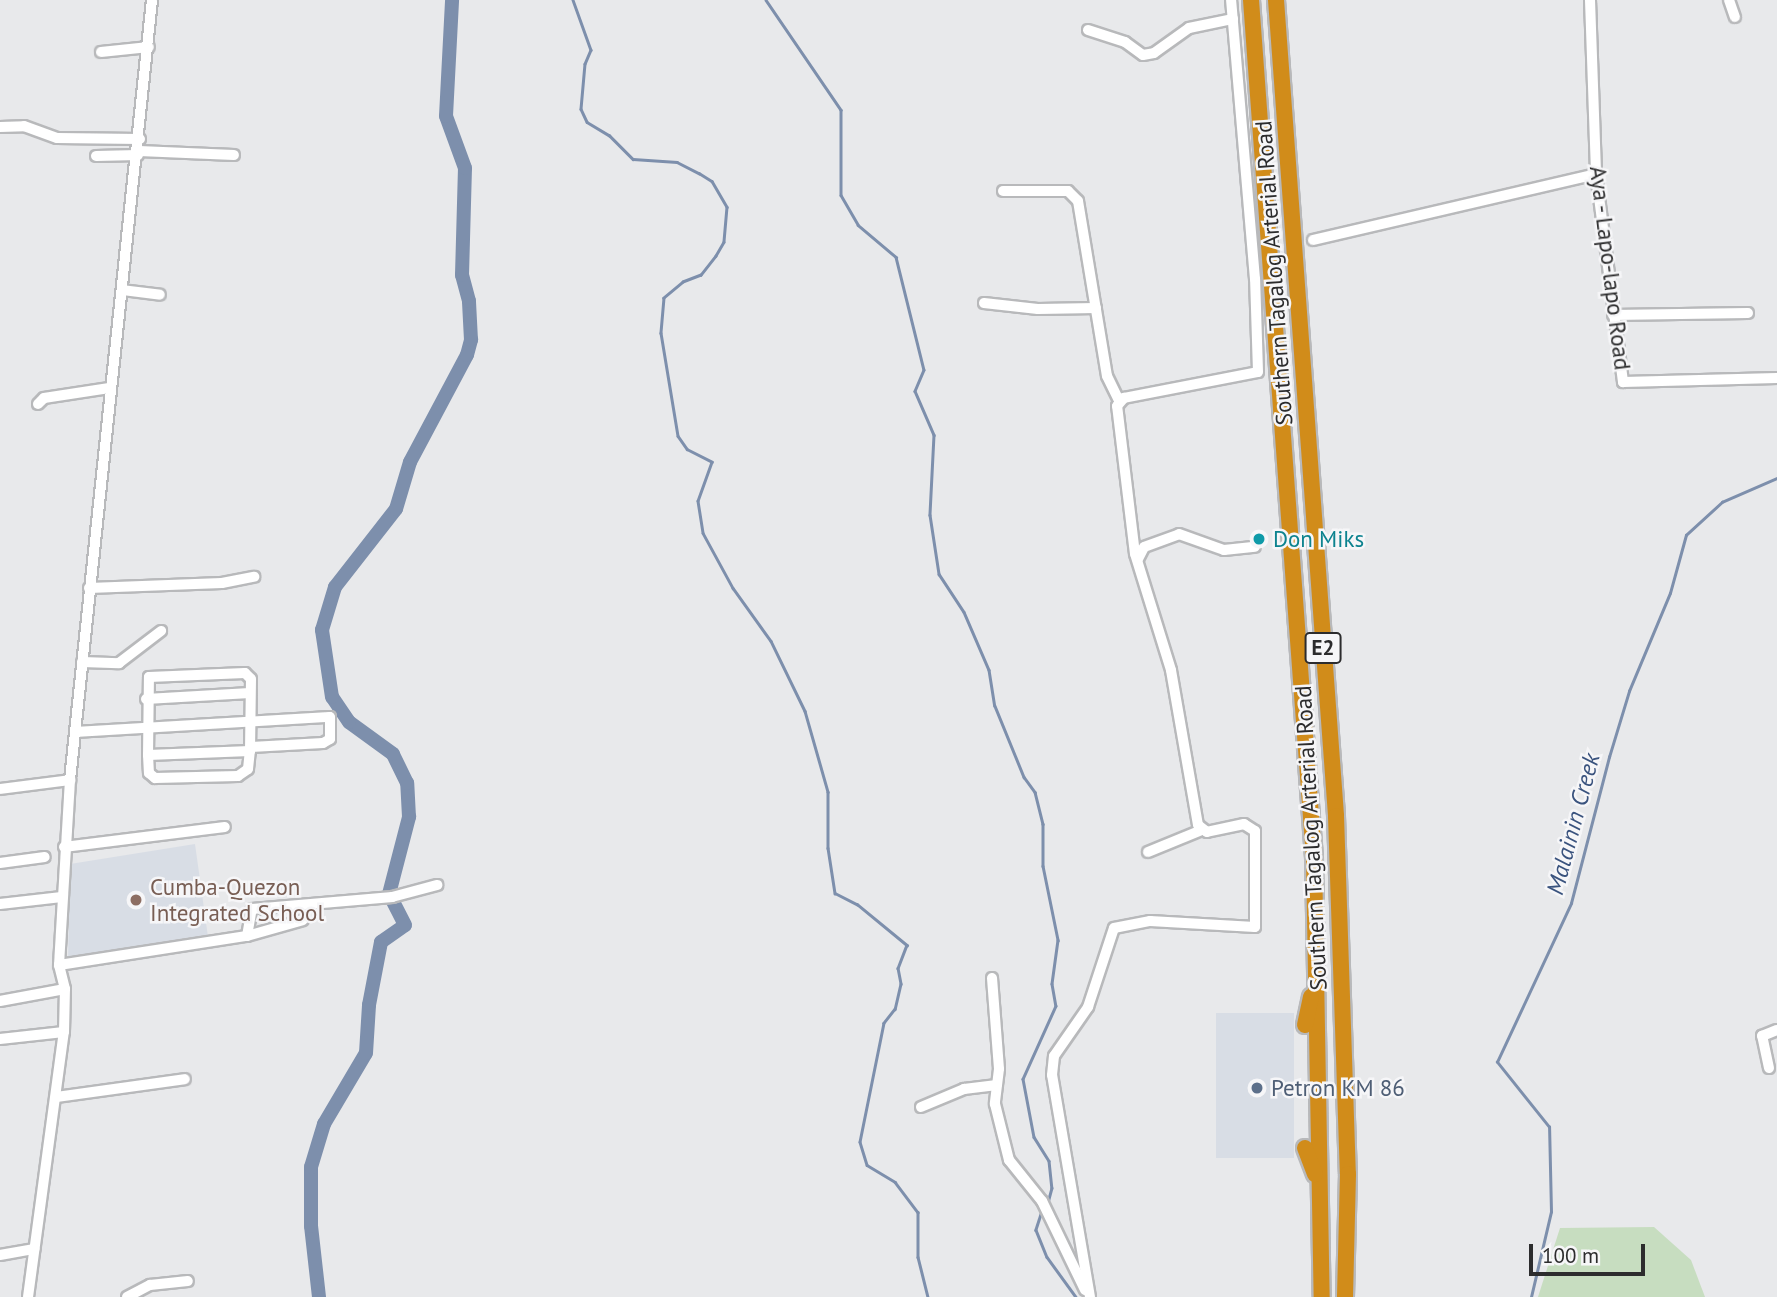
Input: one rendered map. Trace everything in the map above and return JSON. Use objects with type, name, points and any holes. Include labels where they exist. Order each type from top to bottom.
[{"type":"highway","name":"Southern Tagalog Arterial Road","points":[[1251,0],[1317,921],[1322,1297]]},
{"type":"highway","name":"Southern Tagalog Arterial Road","points":[[1276,0],[1336,816],[1348,1174],[1345,1297]]},
{"type":"highway","points":[[1305,1025],[1317,921]]},
{"type":"highway","points":[[1305,1148],[1314,1160],[1322,1210]]},
{"type":"street","points":[[28,1297],[64,1032],[65,989],[60,965],[62,853],[109,388],[139,148],[152,0]]},
{"type":"street","points":[[1119,401],[1258,372],[1255,279],[1231,0]]},
{"type":"street","name":"Aya - Lapo-lapo Road","points":[[1590,0],[1596,174],[1623,382],[1777,378]]},
{"type":"street","points":[[1729,0],[1735,17]]},
{"type":"street","points":[[1088,30],[1125,42],[1143,55],[1154,53],[1189,28],[1233,19]]},
{"type":"street","points":[[101,52],[149,47]]},
{"type":"street","points":[[0,127],[24,126],[57,138],[139,148],[234,155]]},
{"type":"street","points":[[96,156],[139,148]]},
{"type":"street","points":[[1313,240],[1596,174]]},
{"type":"street","points":[[1003,191],[1074,193],[1084,227],[1107,376],[1119,401],[1138,559],[1171,670],[1202,830]]},
{"type":"street","points":[[122,290],[160,295]]},
{"type":"street","points":[[984,303],[1038,309],[1096,308]]},
{"type":"street","points":[[1613,315],[1748,313]]},
{"type":"street","points":[[38,404],[44,398],[109,388]]},
{"type":"street","points":[[1138,559],[1144,547],[1178,534],[1224,550],[1255,547]]},
{"type":"street","points":[[89,588],[222,583],[254,577]]},
{"type":"street","points":[[82,662],[119,663],[161,631]]},
{"type":"street","points":[[245,673],[251,679],[251,749],[248,769],[238,776],[155,778],[149,773],[146,699],[149,677],[245,673]]},
{"type":"street","points":[[146,699],[250,693]]},
{"type":"street","points":[[75,732],[325,713],[331,733],[323,743],[148,755]]},
{"type":"street","points":[[0,789],[70,780]]},
{"type":"street","points":[[1089,1297],[1052,1075],[1054,1056],[1088,1007],[1114,928],[1150,921],[1255,927],[1255,831],[1244,824],[1202,830],[1148,852]]},
{"type":"street","points":[[62,853],[225,827]]},
{"type":"street","points":[[0,863],[44,857]]},
{"type":"street","points":[[247,936],[252,909],[389,897],[437,885]]},
{"type":"street","points":[[0,904],[62,897]]},
{"type":"street","points":[[60,965],[247,936],[303,920]]},
{"type":"street","points":[[992,978],[997,1085],[995,1104],[1009,1160],[1042,1201],[1089,1297]]},
{"type":"street","points":[[0,1001],[65,989]]},
{"type":"street","points":[[1769,1068],[1762,1036],[1777,1030]]},
{"type":"street","points":[[0,1039],[64,1032]]},
{"type":"street","points":[[56,1097],[185,1079]]},
{"type":"street","points":[[921,1107],[964,1089],[997,1085]]},
{"type":"street","points":[[0,1255],[34,1249]]},
{"type":"street","points":[[127,1297],[150,1285],[188,1281]]},
{"type":"shaded area","name":"Cumba-Quezon Integrated School","points":[[195,844],[208,937],[68,962],[70,864]]},
{"type":"shaded area","name":"Petron KM 86","points":[[1216,1013],[1294,1013],[1294,1158],[1216,1158]]},
{"type":"green space","points":[[1654,1227],[1691,1260],[1705,1297],[1538,1297],[1560,1228]]},
{"type":"waterway","points":[[319,1297],[311,1226],[311,1167],[324,1124],[366,1053],[369,1005],[381,942],[405,925],[389,894],[409,817],[407,783],[393,754],[349,722],[332,697],[322,630],[335,587],[396,509],[410,462],[467,355],[471,340],[469,301],[462,275],[465,168],[446,116],[452,0]]},
{"type":"waterway","points":[[573,0],[591,50],[585,64],[581,109],[587,122],[609,135],[633,159],[677,162],[699,173],[712,181],[727,207],[724,242],[716,256],[701,275],[683,282],[664,298],[661,333],[678,436],[687,449],[712,462],[698,501],[703,533],[733,588],[771,641],[805,711],[828,792],[828,848],[835,893],[857,904],[907,945],[898,968],[901,984],[895,1009],[884,1023],[860,1142],[867,1165],[895,1182],[918,1212],[918,1257],[928,1297]]},
{"type":"waterway","points":[[766,0],[841,110],[841,195],[858,225],[896,257],[924,370],[915,391],[934,435],[930,515],[939,574],[964,612],[989,670],[995,706],[1024,777],[1035,792],[1043,824],[1043,866],[1058,940],[1052,984],[1056,1006],[1023,1079],[1034,1137],[1049,1161],[1052,1188],[1048,1203]]},
{"type":"waterway","name":"Malainin Creek","points":[[1531,1297],[1551,1212],[1549,1127],[1497,1062],[1571,903],[1629,691],[1670,593],[1686,535],[1722,502],[1777,478]]},
{"type":"waterway","points":[[1042,1211],[1036,1230],[1047,1257],[1076,1297]]},
{"type":"place","name":"Don Miks","points":[[1259,539]]},
{"type":"place","name":"Cumba-Quezon Integrated School","points":[[136,900]]},
{"type":"place","name":"Petron KM 86","points":[[1257,1088]]}]
